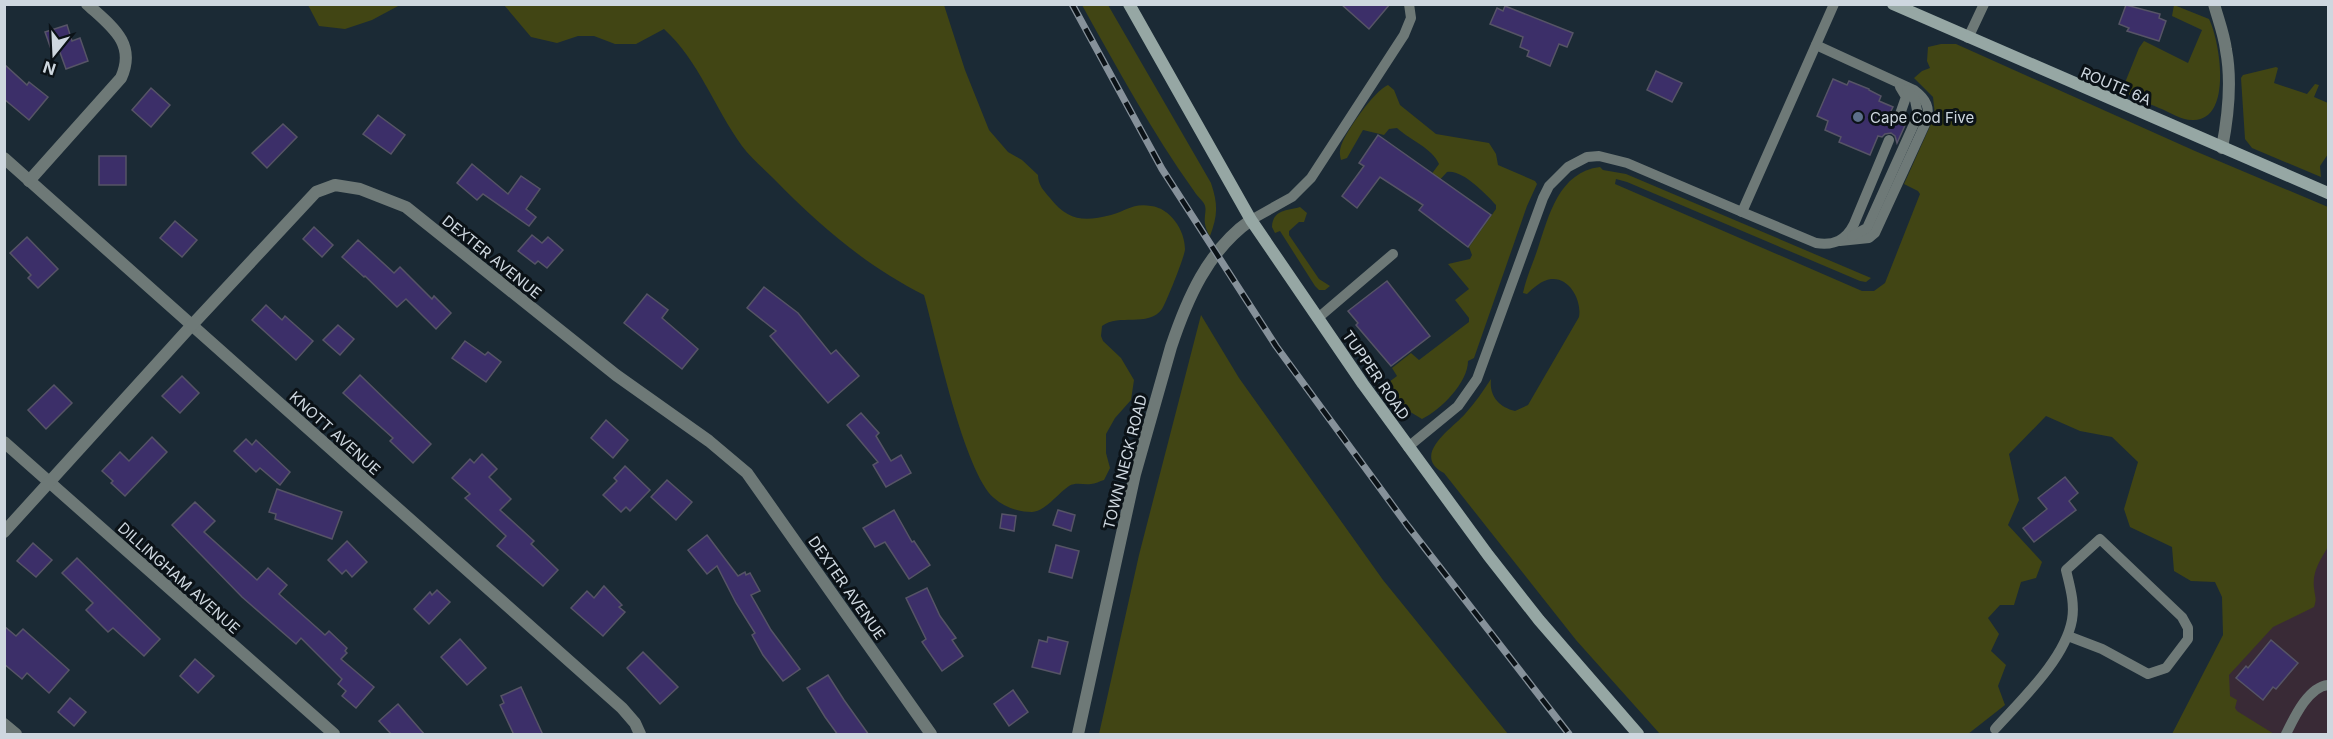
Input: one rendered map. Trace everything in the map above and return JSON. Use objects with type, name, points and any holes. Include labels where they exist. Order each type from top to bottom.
[{"type":"main road","name":"TUPPER ROAD","points":[[1129,4],[1251,220],[1318,318],[1408,447],[1539,621],[1638,735]]},
{"type":"main road","name":"ROUTE 6A","points":[[1893,4],[2328,193]]},
{"type":"street","points":[[29,181],[121,78],[127,66],[127,54],[122,40],[112,27],[87,4]]},
{"type":"street","points":[[2214,4],[2224,38],[2228,67],[2228,103],[2222,148]]},
{"type":"street","name":"KNOTT AVENUE","points":[[4,158],[622,708],[635,723],[640,735]]},
{"type":"street","name":"DEXTER AVENUE","points":[[4,532],[316,192],[334,185],[360,189],[406,207],[616,375],[710,441],[747,473],[932,735]]},
{"type":"street","name":"TOWN NECK ROAD","points":[[1078,735],[1135,474],[1178,327],[1198,282],[1216,252],[1233,233],[1251,220]]},
{"type":"street","name":"DILLINGHAM AVENUE","points":[[4,442],[334,735]]},
{"type":"street","points":[[4,724],[16,735]]},
{"type":"lane","points":[[1251,220],[1292,197],[1311,178],[1404,35],[1411,18],[1409,4]]},
{"type":"lane","points":[[1742,212],[1834,4]]},
{"type":"lane","points":[[1968,38],[1984,4]]},
{"type":"lane","points":[[1408,447],[1458,406],[1478,379],[1543,198],[1555,179],[1577,161],[1593,156],[1612,158],[1816,243],[1869,238],[1875,233],[1926,122],[1928,108],[1926,101],[1914,90],[1816,45]]},
{"type":"lane","points":[[1894,80],[1906,97],[1899,117]]},
{"type":"lane","points":[[1840,241],[1850,232],[1854,224],[1889,140]]},
{"type":"lane","points":[[1318,318],[1393,254]]},
{"type":"lane","points":[[1995,729],[2053,661],[2068,636],[2073,605],[2066,570],[2100,539],[2182,617],[2188,628],[2188,639],[2166,668],[2148,674],[2102,649],[2068,636]]},
{"type":"lane","points":[[2286,735],[2311,695],[2324,686],[2328,686]]},
{"type":"shaded area","points":[[2328,492],[2328,734],[2187,734]]},
{"type":"green space","points":[[308,4],[400,5],[372,20],[345,29],[319,26]]},
{"type":"green space","points":[[504,5],[944,5],[965,70],[989,130],[1008,152],[1022,160],[1038,175],[1042,188],[1057,206],[1077,218],[1093,219],[1134,206],[1151,206],[1170,215],[1182,235],[1184,253],[1162,309],[1149,318],[1109,322],[1102,326],[1103,341],[1121,358],[1134,380],[1131,400],[1115,418],[1106,434],[1106,453],[1110,468],[1104,480],[1093,484],[1072,485],[1047,505],[1032,512],[1012,508],[994,498],[983,484],[962,434],[924,295],[882,271],[844,243],[753,159],[732,131],[687,55],[664,29],[636,44],[615,44],[594,36],[578,36],[557,43],[531,37]]},
{"type":"green space","points":[[1082,5],[1108,5],[1211,183],[1216,210],[1210,236],[1205,225],[1205,205],[1149,123]]},
{"type":"green space","points":[[2174,5],[2209,19],[2217,44],[2219,93],[2214,107],[2206,116],[2194,120],[2176,116],[2122,90],[2144,41],[2188,63],[2202,30],[2172,16]]},
{"type":"green space","points":[[1956,44],[2195,151],[2328,207],[2328,547],[2315,571],[2316,600],[2314,607],[2273,627],[2229,675],[2230,696],[2237,700],[2235,708],[2237,711],[2274,734],[2172,734],[2223,635],[2222,597],[2215,582],[2191,581],[2174,571],[2172,547],[2130,527],[2124,509],[2138,462],[2112,437],[2080,431],[2046,416],[2009,454],[2019,500],[2008,525],[2042,562],[2036,578],[2021,582],[2014,605],[2000,605],[1988,618],[1999,634],[1991,651],[2006,665],[1998,686],[2005,705],[1968,734],[1660,734],[1576,640],[1444,473],[1435,466],[1431,458],[1437,442],[1469,410],[1491,379],[1493,396],[1504,407],[1515,411],[1528,405],[1579,317],[1579,304],[1573,291],[1558,279],[1548,280],[1527,294],[1523,293],[1558,197],[1565,186],[1586,171],[1600,167],[1603,170],[1626,174],[1871,278],[1866,282],[1860,281],[1616,179],[1615,184],[1862,291],[1874,291],[1885,283],[1920,194],[1904,184],[1935,115],[1933,97],[1914,78],[1930,68],[1927,61],[1928,47]]},
{"type":"green space","points":[[2278,68],[2274,83],[2307,94],[2315,84],[2319,85],[2314,97],[2328,103],[2328,154],[2320,166],[2321,177],[2252,148],[2245,139],[2241,78],[2243,75]]},
{"type":"green space","points":[[1388,85],[1394,90],[1400,105],[1436,134],[1489,143],[1496,154],[1498,165],[1535,181],[1537,184],[1527,206],[1474,358],[1468,361],[1463,378],[1452,394],[1437,409],[1422,419],[1397,404],[1385,385],[1397,376],[1392,368],[1411,353],[1419,360],[1469,322],[1469,318],[1455,300],[1469,289],[1448,264],[1470,259],[1472,255],[1469,247],[1496,209],[1496,205],[1460,174],[1447,172],[1436,184],[1428,179],[1439,164],[1436,158],[1397,128],[1389,129],[1384,135],[1363,130],[1347,158],[1341,160],[1340,148],[1348,131],[1368,103]]},
{"type":"green space","points":[[1300,207],[1307,213],[1304,222],[1299,222],[1289,231],[1289,235],[1319,279],[1330,286],[1325,290],[1319,290],[1315,286],[1280,231],[1275,233],[1272,227],[1278,214]]},
{"type":"green space","points":[[1201,315],[1239,378],[1383,580],[1508,734],[1099,734],[1139,555]]},
{"type":"building","points":[[1341,4],[1390,4],[1369,29]]},
{"type":"building","points":[[2126,5],[2160,14],[2159,18],[2166,21],[2159,41],[2127,31],[2129,28],[2119,24]]},
{"type":"building","points":[[1505,6],[1573,33],[1567,47],[1559,44],[1550,66],[1527,56],[1529,51],[1520,47],[1523,37],[1490,24],[1497,8],[1503,11]]},
{"type":"building","points":[[67,25],[72,41],[80,38],[88,61],[66,69],[58,47],[51,49],[45,32]]},
{"type":"building","points":[[4,64],[27,85],[29,82],[48,97],[29,120],[4,99]]},
{"type":"building","points":[[1656,71],[1682,83],[1672,102],[1647,90]]},
{"type":"building","name":"Cape Cod Five","points":[[1833,79],[1847,85],[1849,81],[1869,89],[1881,96],[1879,101],[1893,107],[1890,113],[1894,122],[1900,124],[1907,121],[1897,143],[1895,136],[1891,133],[1882,137],[1878,136],[1870,155],[1839,142],[1841,137],[1825,130],[1828,121],[1817,116]]},
{"type":"building","points":[[151,88],[170,105],[151,127],[132,110]]},
{"type":"building","points":[[378,115],[405,135],[391,154],[363,134]]},
{"type":"building","points":[[283,124],[297,137],[267,168],[252,153]]},
{"type":"building","points":[[1378,135],[1491,215],[1468,247],[1419,210],[1423,205],[1380,177],[1357,208],[1342,196],[1364,166],[1359,163]]},
{"type":"building","points":[[99,156],[126,156],[126,185],[99,185]]},
{"type":"building","points":[[472,164],[508,194],[521,176],[540,189],[526,209],[536,217],[529,226],[483,194],[477,200],[457,183]]},
{"type":"building","points":[[175,221],[197,240],[182,257],[160,238]]},
{"type":"building","points":[[314,227],[333,245],[322,257],[303,239]]},
{"type":"building","points":[[532,235],[542,243],[548,237],[563,250],[547,268],[538,261],[535,264],[518,251]]},
{"type":"building","points":[[27,237],[58,269],[38,288],[28,278],[31,275],[10,253]]},
{"type":"building","points":[[358,240],[394,273],[400,267],[432,299],[434,296],[451,313],[436,329],[406,299],[397,307],[342,257]]},
{"type":"building","points":[[1387,281],[1430,336],[1391,366],[1356,325],[1358,323],[1348,311]]},
{"type":"building","points":[[764,287],[798,313],[831,354],[836,350],[859,376],[828,403],[770,336],[776,331],[747,308]]},
{"type":"building","points":[[647,294],[668,310],[662,318],[698,349],[682,369],[624,323]]},
{"type":"building","points":[[266,305],[282,320],[285,316],[313,341],[296,360],[252,320]]},
{"type":"building","points":[[338,325],[354,339],[340,355],[323,340]]},
{"type":"building","points":[[465,341],[485,355],[488,352],[501,362],[486,382],[452,358]]},
{"type":"building","points":[[360,375],[431,444],[413,463],[390,441],[393,438],[343,393]]},
{"type":"building","points":[[182,376],[199,393],[180,413],[162,396]]},
{"type":"building","points":[[54,385],[72,403],[46,429],[28,410]]},
{"type":"building","points":[[861,413],[879,433],[876,436],[891,461],[901,455],[911,473],[886,487],[873,465],[878,462],[847,425]]},
{"type":"building","points":[[606,420],[628,440],[613,458],[591,438]]},
{"type":"building","points":[[152,437],[167,452],[125,496],[102,471],[120,452],[129,461]]},
{"type":"building","points":[[246,439],[252,445],[256,440],[290,472],[280,485],[260,468],[256,472],[234,451]]},
{"type":"building","points":[[482,454],[497,469],[489,477],[511,499],[500,510],[534,541],[531,544],[558,570],[543,586],[497,546],[506,536],[465,498],[470,494],[452,478],[470,459],[474,463]]},
{"type":"building","points":[[625,466],[650,490],[630,511],[626,507],[621,512],[603,495],[617,481],[614,478]]},
{"type":"building","points":[[2065,477],[2078,493],[2069,501],[2076,510],[2034,542],[2023,528],[2047,509],[2038,498]]},
{"type":"building","points":[[667,480],[692,502],[676,520],[651,497]]},
{"type":"building","points":[[277,489],[342,512],[332,539],[275,519],[276,514],[269,512]]},
{"type":"building","points":[[195,502],[215,521],[204,532],[257,580],[268,568],[287,585],[279,594],[325,635],[329,631],[347,648],[345,651],[347,653],[341,659],[374,687],[356,708],[342,696],[346,691],[338,684],[342,679],[301,638],[296,644],[242,597],[172,525]]},
{"type":"building","points":[[894,510],[912,542],[914,541],[930,565],[909,579],[885,542],[875,547],[863,528]]},
{"type":"building","points":[[1058,510],[1075,515],[1071,531],[1053,525]]},
{"type":"building","points":[[1002,514],[1016,516],[1014,531],[1000,528]]},
{"type":"building","points":[[707,535],[738,576],[745,572],[746,575],[750,573],[760,591],[751,595],[771,630],[800,669],[783,681],[763,655],[752,635],[755,633],[717,566],[707,574],[688,550]]},
{"type":"building","points":[[347,541],[367,562],[352,577],[346,570],[342,574],[328,560]]},
{"type":"building","points":[[33,543],[52,560],[36,577],[17,561]]},
{"type":"building","points":[[1056,545],[1079,551],[1072,578],[1049,572]]},
{"type":"building","points":[[77,558],[160,639],[144,656],[113,628],[108,632],[86,610],[93,603],[62,573]]},
{"type":"building","points":[[604,586],[622,605],[619,607],[625,612],[603,636],[571,608],[587,591],[594,598]]},
{"type":"building","points":[[927,588],[940,616],[956,638],[952,640],[963,656],[942,671],[922,642],[926,639],[906,598]]},
{"type":"building","points":[[437,590],[450,602],[429,624],[414,609],[430,592],[432,595]]},
{"type":"building","points":[[4,626],[16,636],[23,629],[69,670],[49,693],[27,673],[22,679],[4,664]]},
{"type":"building","points":[[1048,637],[1068,642],[1060,674],[1032,667],[1039,640],[1047,642]]},
{"type":"building","points":[[460,639],[486,668],[467,685],[441,657]]},
{"type":"building","points":[[2271,640],[2298,663],[2276,689],[2273,687],[2263,700],[2236,678],[2246,666],[2248,668]]},
{"type":"building","points":[[643,652],[678,687],[660,704],[627,668]]},
{"type":"building","points":[[195,659],[214,676],[198,693],[180,676]]},
{"type":"building","points":[[828,675],[869,735],[838,735],[825,717],[807,688]]},
{"type":"building","points":[[521,687],[543,735],[514,735],[500,705],[504,703],[501,696]]},
{"type":"building","points":[[1013,690],[1028,712],[1009,726],[994,704]]},
{"type":"building","points":[[70,698],[86,712],[74,726],[58,712]]},
{"type":"building","points":[[398,704],[425,735],[392,735],[379,721]]},
{"type":"railway","points":[[1072,4],[1162,169],[1276,346],[1407,525],[1569,734]]},
{"type":"place","name":"Cape Cod Five","points":[[1858,117]]}]
